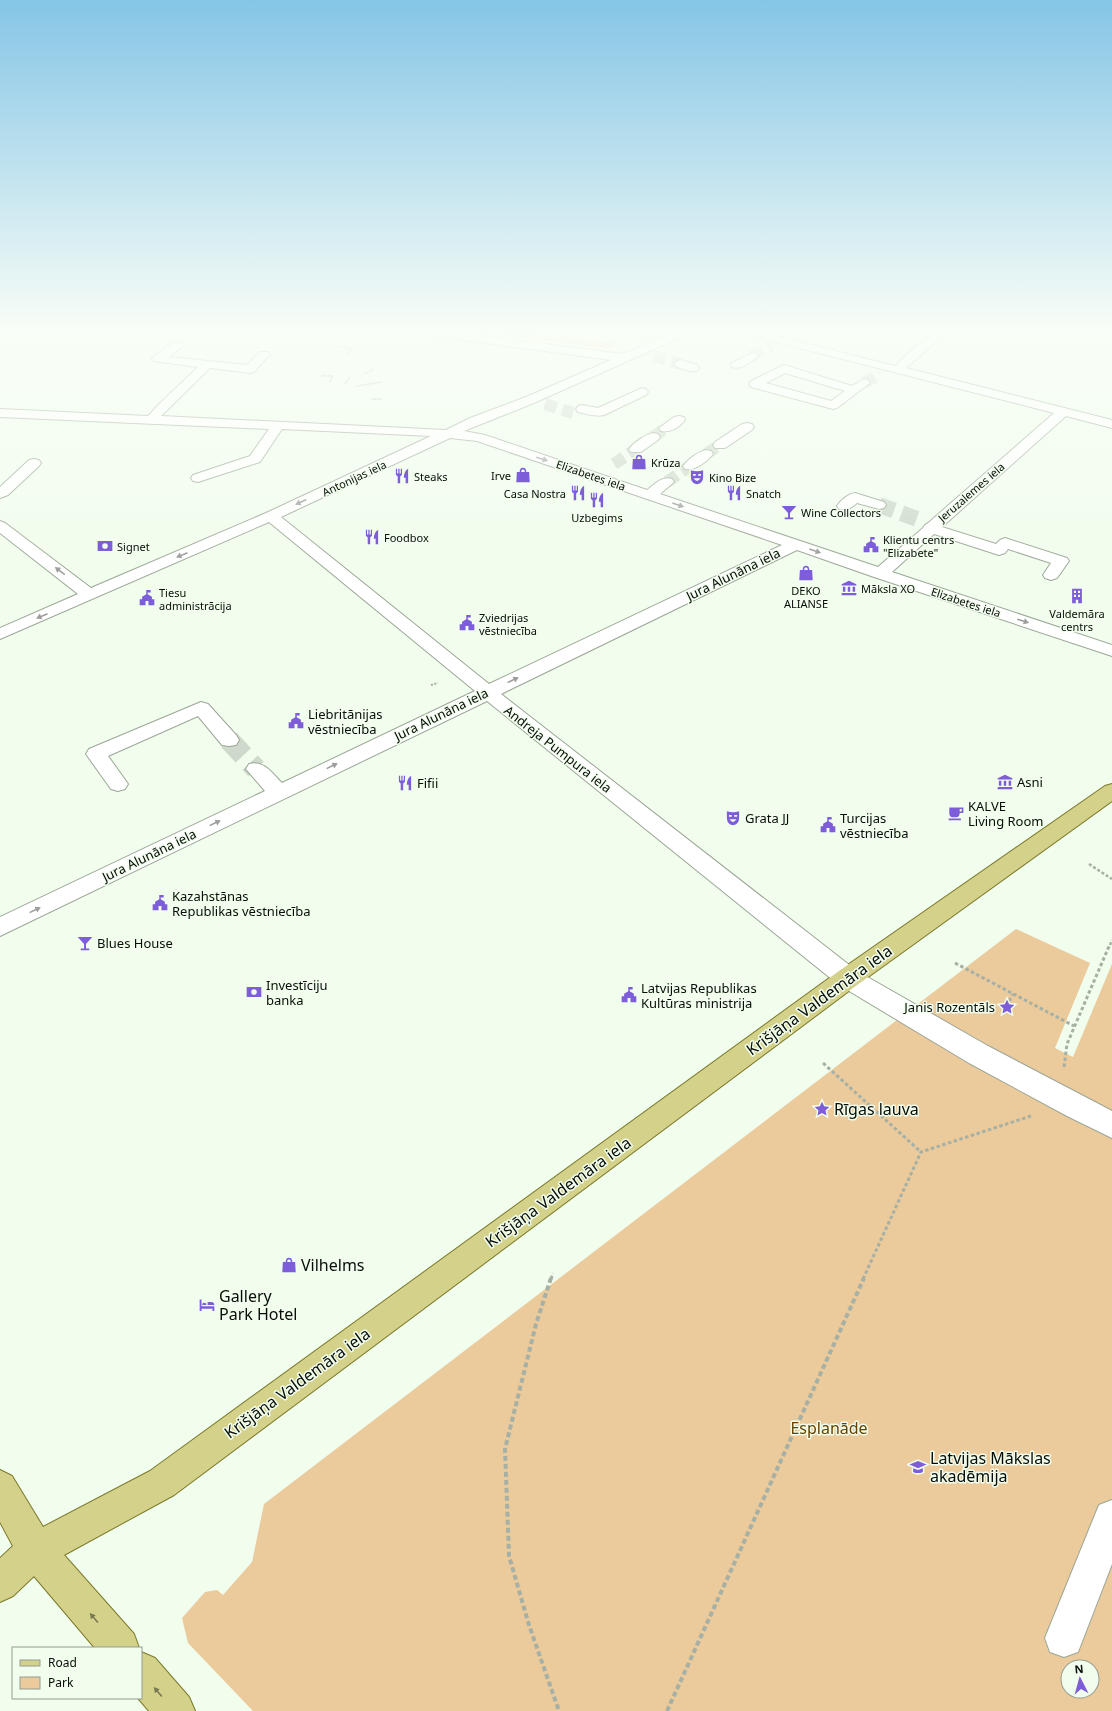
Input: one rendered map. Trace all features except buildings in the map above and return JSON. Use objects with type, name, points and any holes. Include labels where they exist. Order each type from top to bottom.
[{"type":"main road","name":"Krišjāņa Valdemāra iela","points":[[0,1583],[36,1550],[162,1483],[848,978],[1112,791]]},
{"type":"main road","points":[[0,1488],[36,1550],[119,1647]]},
{"type":"main road","points":[[142,1673],[175,1711]]},
{"type":"street","points":[[152,419],[158,412]]},
{"type":"street","name":"Antonijas iela","points":[[0,634],[271,516],[475,421],[505,412]]},
{"type":"street","points":[[576,413],[600,412]]},
{"type":"street","points":[[1063,412],[1112,424]]},
{"type":"street","name":"Jeruzalemes iela","points":[[880,574],[928,524],[1063,412]]},
{"type":"street","name":"Elizabetes iela","points":[[0,413],[451,433],[480,438],[880,574],[1112,650]]},
{"type":"street","points":[[666,428],[679,420]]},
{"type":"street","points":[[198,478],[255,459],[278,425]]},
{"type":"street","points":[[720,445],[748,427]]},
{"type":"street","points":[[636,448],[653,437]]},
{"type":"street","points":[[690,466],[706,454]]},
{"type":"street","points":[[0,494],[4,492],[34,463]]},
{"type":"street","points":[[595,477],[610,466]]},
{"type":"street","points":[[649,495],[667,482]]},
{"type":"street","points":[[844,506],[855,497],[879,505]]},
{"type":"street","name":"Andreja Pumpura iela","points":[[271,516],[487,692],[848,978],[895,1007],[1061,1100],[1112,1125]]},
{"type":"street","points":[[928,524],[999,550],[1005,543],[1060,561],[1051,575]]},
{"type":"street","points":[[0,526],[90,595]]},
{"type":"street","name":"Jura Alunāna iela","points":[[0,926],[795,545]]},
{"type":"street","points":[[118,784],[96,754],[202,708],[229,740]]},
{"type":"street","points":[[256,769],[279,792]]},
{"type":"street","points":[[1064,1638],[1112,1518]]},
{"type":"path","points":[[1089,864],[1112,879]]},
{"type":"path","points":[[667,1711],[921,1152],[1026,1119],[1061,1100],[1067,1044],[1112,940]]},
{"type":"path","points":[[955,963],[1074,1026]]},
{"type":"path","points":[[1008,1001],[1013,994]]},
{"type":"path","points":[[823,1063],[921,1152]]},
{"type":"path","points":[[553,1273],[536,1324],[505,1449],[509,1556],[528,1625],[558,1711]]},
{"type":"green space","name":"Esplanāde","points":[[1016,929],[1090,963],[1055,1048],[1073,1057],[1112,964],[1112,1711],[253,1711],[188,1643],[182,1618],[205,1592],[217,1590],[223,1595],[252,1562],[264,1504]]},
{"type":"tunnel","points":[[653,437],[666,428]]},
{"type":"tunnel","points":[[706,454],[720,445]]},
{"type":"tunnel","points":[[614,464],[636,449]]},
{"type":"tunnel","points":[[667,482],[690,466]]},
{"type":"tunnel","points":[[879,505],[920,520]]},
{"type":"tunnel","points":[[229,740],[256,769]]},
{"type":"place","name":"Krūza","points":[[639,462]]},
{"type":"place","name":"Irve","points":[[523,475]]},
{"type":"place","name":"Steaks","points":[[402,476]]},
{"type":"place","name":"Kino Bize","points":[[697,477]]},
{"type":"place","name":"Casa Nostra","points":[[578,493]]},
{"type":"place","name":"Snatch","points":[[734,493]]},
{"type":"place","name":"Uzbegims","points":[[597,500]]},
{"type":"place","name":"Wine Collectors","points":[[789,512]]},
{"type":"place","name":"Foodbox","points":[[372,537]]},
{"type":"place","name":"Klientu centrs \"Elizabete\"","points":[[871,545]]},
{"type":"place","name":"Signet","points":[[105,546]]},
{"type":"place","name":"DEKO ALIANSE","points":[[806,573]]},
{"type":"place","name":"Māksla XO","points":[[849,588]]},
{"type":"place","name":"Valdemāra centrs","points":[[1077,596]]},
{"type":"place","name":"Tiesu administrācija","points":[[147,598]]},
{"type":"place","name":"Zviedrijas vēstniecība","points":[[467,623]]},
{"type":"place","name":"Liebritānijas vēstniecība","points":[[296,721]]},
{"type":"place","name":"Asni","points":[[1005,782]]},
{"type":"place","name":"Fifii","points":[[405,783]]},
{"type":"place","name":"KALVE Living Room","points":[[956,813]]},
{"type":"place","name":"Grata JJ","points":[[733,818]]},
{"type":"place","name":"Turcijas vēstniecība","points":[[828,825]]},
{"type":"place","name":"Kazahstānas Republikas vēstniecība","points":[[160,903]]},
{"type":"place","name":"Blues House","points":[[85,943]]},
{"type":"place","name":"Investīciju banka","points":[[254,992]]},
{"type":"place","name":"Latvijas Republikas Kultūras ministrija","points":[[629,995]]},
{"type":"place","name":"Janis Rozentāls","points":[[1007,1007]]},
{"type":"place","name":"Rīgas lauva","points":[[822,1109]]},
{"type":"place","name":"Vilhelms","points":[[289,1265]]},
{"type":"place","name":"Gallery Park Hotel","points":[[207,1305]]},
{"type":"place","name":"Latvijas Mākslas akadēmija","points":[[918,1467]]}]
